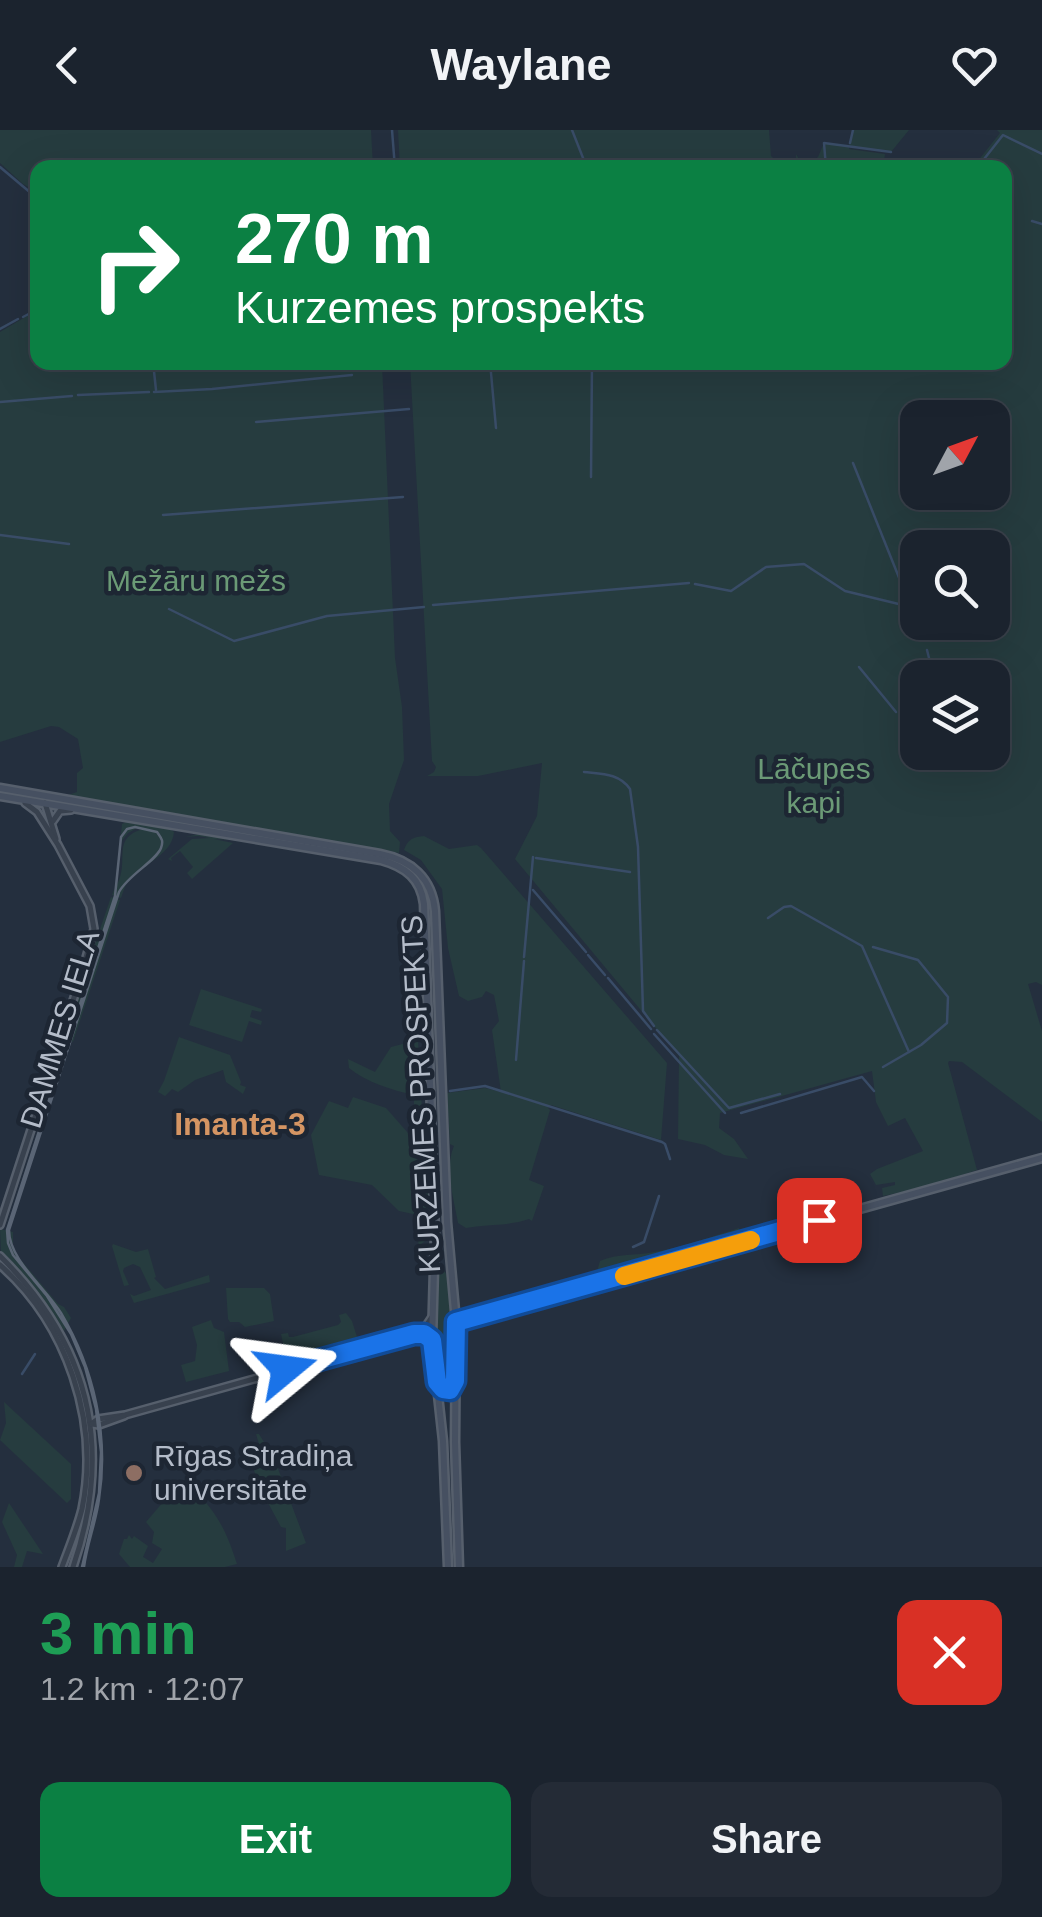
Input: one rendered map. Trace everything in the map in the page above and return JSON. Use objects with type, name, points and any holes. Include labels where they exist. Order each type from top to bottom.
[{"type":"main road","name":"KURZEMES PROSPEKTS","points":[[0,788],[77,810],[390,856],[416,870],[426,881],[433,895],[437,940],[446,1222],[456,1322],[459,1567]]},
{"type":"main road","name":"KURZEMES PROSPEKTS","points":[[4,797],[46,800],[315,846],[382,860],[416,880],[423,895],[426,938],[435,1233],[432,1340],[443,1441],[448,1567]]},
{"type":"main road","points":[[426,938],[437,940]]},
{"type":"main road","points":[[430,1072],[441,1072]]},
{"type":"main road","points":[[456,1322],[1042,1158]]},
{"type":"main road","points":[[433,1274],[443,1268],[452,1278]]},
{"type":"main road","points":[[437,1382],[446,1390],[455,1381]]},
{"type":"street","points":[[4,797],[32,806],[49,825],[60,811],[77,810]]},
{"type":"street","name":"DAMMES IELA","points":[[0,1220],[94,935],[90,906],[49,825],[46,800]]},
{"type":"street","points":[[0,1256],[32,1290],[60,1334],[84,1392],[93,1456],[91,1496],[73,1567]]},
{"type":"street","points":[[0,1264],[22,1286],[52,1329],[88,1424],[83,1501],[62,1567]]},
{"type":"street","points":[[416,1334],[432,1316]]},
{"type":"street","points":[[88,1424],[416,1334],[432,1340]]},
{"type":"green space","points":[[0,130],[371,130],[373,160],[30,160],[30,188],[0,163]]},
{"type":"green space","points":[[398,130],[769,130],[771,156],[775,160],[400,160]]},
{"type":"green space","points":[[853,130],[909,130],[891,152],[849,147],[885,154],[884,160],[814,160],[824,143],[849,146]]},
{"type":"green space","name":"Lāčupes kapi","points":[[997,130],[1042,130],[1042,985],[1028,984],[1042,1031],[1042,1122],[962,1062],[949,1061],[977,1170],[883,1196],[882,1188],[895,1182],[876,1185],[870,1174],[923,1151],[905,1118],[888,1126],[876,1102],[872,1071],[720,1113],[719,1128],[734,1139],[748,1159],[678,1139],[679,1056],[515,859],[537,816],[542,763],[478,776],[427,776],[436,767],[432,761],[410,370],[1012,370],[1012,160],[979,160],[1000,133]]},
{"type":"green space","name":"Mežāru mežs","points":[[30,314],[30,370],[382,370],[395,658],[404,760],[389,804],[390,831],[400,842],[399,853],[68,795],[77,792],[77,773],[83,768],[78,739],[51,726],[0,742],[0,332]]},
{"type":"green space","points":[[122,824],[174,832],[168,847],[134,876],[121,898],[112,895],[121,872],[124,843],[143,829],[128,833],[120,843]]},
{"type":"green space","points":[[200,834],[234,840],[214,839],[233,843],[192,879],[187,873],[193,867],[180,851],[172,861],[168,859],[192,839],[210,838],[185,837]]},
{"type":"green space","points":[[424,836],[449,849],[477,845],[481,848],[667,1063],[661,1140],[551,1105],[548,1108],[529,1180],[544,1186],[532,1221],[466,1228],[458,1223],[450,1174],[454,1146],[450,1144],[447,1093],[485,1088],[501,1092],[492,1030],[499,1021],[494,995],[486,991],[482,997],[468,1001],[459,996],[448,948],[442,889],[421,860],[404,850],[411,839]]},
{"type":"green space","points":[[111,897],[120,900],[73,1042],[63,1037]]},
{"type":"green space","points":[[201,989],[262,1009],[252,1010],[250,1017],[262,1021],[261,1025],[249,1021],[242,1042],[189,1025]]},
{"type":"green space","points":[[179,1037],[230,1055],[240,1085],[246,1087],[243,1094],[226,1082],[223,1070],[195,1080],[178,1092],[172,1089],[165,1096],[158,1092]]},
{"type":"green space","points":[[418,1040],[422,1110],[414,1110],[414,1095],[380,1085],[349,1068],[348,1059],[375,1072],[391,1047]]},
{"type":"green space","points":[[353,1097],[386,1108],[408,1133],[423,1134],[423,1117],[428,1117],[427,1155],[431,1158],[425,1157],[423,1141],[424,1191],[431,1188],[433,1203],[428,1208],[428,1230],[433,1231],[432,1237],[427,1238],[425,1228],[425,1241],[419,1246],[413,1214],[399,1211],[372,1185],[319,1175],[311,1135],[329,1101],[348,1108]]},
{"type":"green space","points":[[739,1228],[741,1239],[601,1279],[596,1275],[600,1261],[607,1258],[665,1250]]},
{"type":"green space","points":[[0,1229],[13,1232],[15,1253],[71,1318],[64,1331],[1,1253]]},
{"type":"green space","points":[[113,1244],[136,1252],[148,1249],[154,1278],[165,1289],[209,1275],[210,1282],[134,1303],[130,1294],[151,1290],[140,1267],[133,1264],[124,1268],[129,1285],[124,1286]]},
{"type":"green space","points":[[440,1270],[448,1276],[452,1320],[452,1381],[447,1387],[440,1383],[435,1324]]},
{"type":"green space","points":[[226,1288],[264,1288],[270,1294],[274,1321],[245,1327],[230,1322]]},
{"type":"green space","points":[[346,1313],[357,1337],[286,1357],[281,1334],[293,1337],[338,1325],[339,1315]]},
{"type":"green space","points":[[211,1320],[214,1328],[224,1332],[229,1371],[186,1382],[181,1365],[195,1361],[197,1345],[192,1327]]},
{"type":"green space","points":[[4,1402],[71,1464],[71,1499],[67,1503],[0,1440],[6,1423]]},
{"type":"green space","points":[[256,1434],[274,1458],[306,1543],[286,1551],[286,1528],[281,1527],[259,1486],[252,1464],[264,1461]]},
{"type":"green space","points":[[182,1480],[217,1517],[237,1564],[130,1567],[119,1554],[124,1539],[134,1536],[148,1546],[143,1557],[153,1563],[162,1549],[152,1543],[154,1532],[146,1522]]},
{"type":"green space","points":[[9,1503],[43,1554],[27,1551],[22,1567],[14,1567],[17,1555],[2,1522]]},
{"type":"waterway","points":[[392,130],[394,160]]},
{"type":"waterway","points":[[572,130],[584,160]]},
{"type":"waterway","points":[[850,143],[853,130]]},
{"type":"waterway","points":[[983,160],[1003,135],[1042,154]]},
{"type":"waterway","points":[[825,160],[824,143],[891,152]]},
{"type":"waterway","points":[[0,167],[30,192]]},
{"type":"waterway","points":[[1032,221],[1042,224]]},
{"type":"waterway","points":[[23,317],[30,313]]},
{"type":"waterway","points":[[0,329],[18,319]]},
{"type":"waterway","points":[[154,370],[156,390]]},
{"type":"waterway","points":[[491,370],[496,428]]},
{"type":"waterway","points":[[591,477],[592,370]]},
{"type":"waterway","points":[[154,392],[352,375]]},
{"type":"waterway","points":[[78,395],[149,392]]},
{"type":"waterway","points":[[0,402],[72,396]]},
{"type":"waterway","points":[[256,422],[409,409]]},
{"type":"waterway","points":[[853,463],[900,580]]},
{"type":"waterway","points":[[163,515],[403,497]]},
{"type":"waterway","points":[[0,535],[69,544]]},
{"type":"waterway","points":[[695,584],[731,591],[766,567],[804,564],[845,591],[900,604]]},
{"type":"waterway","points":[[433,605],[689,583]]},
{"type":"waterway","points":[[169,609],[234,641],[327,616],[424,607]]},
{"type":"waterway","points":[[927,650],[930,660]]},
{"type":"waterway","points":[[859,667],[896,712]]},
{"type":"waterway","points":[[584,772],[615,777],[630,789],[638,847],[643,1011],[654,1026]]},
{"type":"waterway","points":[[524,957],[533,857]]},
{"type":"waterway","points":[[536,858],[630,872]]},
{"type":"waterway","points":[[533,890],[586,952]]},
{"type":"waterway","points":[[768,918],[791,906],[862,946],[909,1052]]},
{"type":"waterway","points":[[873,947],[918,960],[948,997],[947,1023],[921,1045],[883,1067]]},
{"type":"waterway","points":[[588,955],[605,975]]},
{"type":"waterway","points":[[516,1060],[524,961]]},
{"type":"waterway","points":[[608,978],[651,1029]]},
{"type":"waterway","points":[[657,1030],[729,1108],[780,1094]]},
{"type":"waterway","points":[[654,1034],[725,1113]]},
{"type":"waterway","points":[[741,1113],[862,1077],[874,1091]]},
{"type":"waterway","points":[[450,1091],[485,1086],[662,1142],[670,1159]]},
{"type":"waterway","points":[[816,1192],[830,1184]]},
{"type":"waterway","points":[[633,1247],[644,1242],[659,1196]]},
{"type":"waterway","points":[[22,1374],[35,1354]]},
{"type":"tram line","points":[[82,1567],[99,1493],[101,1452],[96,1409],[71,1334],[47,1296],[13,1255],[7,1230],[115,896],[121,837],[127,829],[135,827],[157,832],[161,848],[119,892],[9,1230],[21,1263],[54,1303],[73,1334],[96,1403],[100,1427],[102,1475],[98,1508],[84,1567]]},
{"type":"slow traffic","points":[[624,1276],[751,1240]]},
{"type":"place","name":"Rīgas Stradiņa universitāte","points":[[134,1473]]},
{"type":"district","name":"Imanta-3","points":[[240,1124]]},
{"type":"route","points":[[286,1369],[424,1334],[432,1340],[437,1382],[450,1390],[455,1381],[456,1322],[819,1220]]}]
